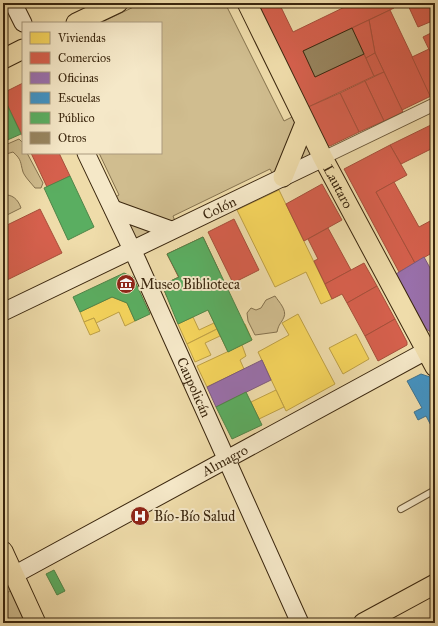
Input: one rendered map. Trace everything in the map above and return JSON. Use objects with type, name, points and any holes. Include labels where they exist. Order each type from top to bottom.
[{"type":"main road","points":[[78,22],[118,3]]},
{"type":"main road","name":"Lautaro","points":[[247,3],[323,158],[432,355]]},
{"type":"main road","points":[[3,59],[22,50]]},
{"type":"main road","points":[[283,177],[306,123]]},
{"type":"main road","points":[[3,551],[7,580],[36,623]]},
{"type":"main road","points":[[363,623],[435,584]]},
{"type":"street","points":[[13,3],[22,22]]},
{"type":"street","name":"Colón","points":[[3,312],[132,248],[435,104]]},
{"type":"street","name":"Caupolicán","points":[[86,154],[132,248],[300,623]]},
{"type":"street","points":[[113,209],[171,230]]},
{"type":"street","name":"Almagro","points":[[7,580],[227,460],[432,355]]},
{"type":"lane","points":[[401,509],[435,490]]},
{"type":"shaded area","points":[[142,3],[235,3],[227,7],[284,121],[294,116],[321,157],[275,179],[270,169],[173,216],[177,226],[133,246],[110,200],[119,195],[99,154],[162,154],[162,22],[102,22]]},
{"type":"shaded area","points":[[19,139],[22,142],[22,154],[28,154],[43,183],[41,188],[35,188],[27,178],[23,172],[19,159],[13,152],[3,155],[3,146]]},
{"type":"shaded area","points":[[3,195],[9,195],[14,198],[21,208],[3,217]]},
{"type":"shaded area","points":[[275,296],[282,306],[285,314],[277,332],[255,335],[248,321],[247,313],[251,308],[256,310],[261,308],[266,300]]},
{"type":"shaded area","points":[[11,590],[27,623],[3,623],[3,596]]},
{"type":"building: Viviendas","points":[[279,190],[332,299],[321,304],[306,272],[275,287],[237,210]]},
{"type":"building: Viviendas","points":[[204,281],[215,306],[200,313],[190,294],[200,289],[197,284]]},
{"type":"building: Viviendas","points":[[219,296],[235,329],[245,324],[252,340],[228,352],[208,310],[215,306],[213,300]]},
{"type":"building: Viviendas","points":[[112,297],[127,303],[135,321],[125,326],[119,312],[96,323],[94,318],[84,322],[80,312]]},
{"type":"building: Viviendas","points":[[298,314],[335,384],[286,411],[258,352],[289,335],[282,323]]},
{"type":"building: Viviendas","points":[[193,317],[199,330],[214,323],[217,329],[187,344],[178,324]]},
{"type":"building: Viviendas","points":[[94,318],[100,331],[90,335],[84,322]]},
{"type":"building: Viviendas","points":[[217,329],[220,336],[205,343],[211,355],[195,362],[187,344]]},
{"type":"building: Viviendas","points":[[356,334],[369,359],[343,374],[329,348]]},
{"type":"building: Viviendas","points":[[242,345],[246,356],[240,360],[244,369],[207,387],[197,366]]},
{"type":"building: Viviendas","points":[[276,390],[284,407],[259,419],[251,402]]},
{"type":"building: Comercios","points":[[255,3],[279,3],[293,32],[353,3],[392,3],[394,8],[303,51],[315,77],[364,54],[374,76],[306,108],[266,20],[264,21]]},
{"type":"building: Comercios","points":[[407,3],[435,3],[435,26],[433,27],[430,22],[418,27]]},
{"type":"building: Comercios","points":[[390,10],[431,96],[402,110],[375,53],[369,20]]},
{"type":"building: Comercios","points":[[369,20],[375,53],[366,58],[352,28]]},
{"type":"building: Comercios","points":[[435,31],[435,62],[423,37]]},
{"type":"building: Comercios","points":[[429,49],[435,62],[435,96],[431,98],[412,57]]},
{"type":"building: Comercios","points":[[375,53],[384,72],[374,76],[366,58]]},
{"type":"building: Comercios","points":[[384,72],[403,112],[384,121],[365,81]]},
{"type":"building: Comercios","points":[[365,81],[384,121],[359,132],[340,93]]},
{"type":"building: Comercios","points":[[22,84],[22,135],[3,96],[3,93]]},
{"type":"building: Comercios","points":[[340,93],[359,132],[330,146],[324,145],[306,108]]},
{"type":"building: Comercios","points":[[435,123],[435,147],[401,164],[390,145]]},
{"type":"building: Comercios","points":[[390,145],[407,175],[376,192],[415,263],[399,272],[344,169]]},
{"type":"building: Comercios","points":[[31,154],[59,154],[70,176],[47,187]]},
{"type":"building: Comercios","points":[[394,182],[419,227],[432,220],[435,225],[435,251],[415,263],[376,192]]},
{"type":"building: Comercios","points":[[322,184],[342,220],[304,241],[286,204]]},
{"type":"building: Comercios","points":[[40,209],[62,253],[3,282],[3,227]]},
{"type":"building: Comercios","points":[[234,219],[259,270],[233,283],[208,232]]},
{"type":"building: Comercios","points":[[328,228],[351,270],[325,284],[314,261],[318,259],[308,239]]},
{"type":"building: Comercios","points":[[203,237],[220,273],[185,290],[167,254]]},
{"type":"building: Comercios","points":[[364,263],[377,286],[347,303],[342,294],[332,299],[325,284]]},
{"type":"building: Comercios","points":[[179,277],[184,289],[167,297],[162,285]]},
{"type":"building: Comercios","points":[[377,286],[395,319],[365,336],[347,303]]},
{"type":"building: Comercios","points":[[395,319],[407,342],[407,345],[378,361],[365,336]]},
{"type":"building: Oficinas","points":[[424,257],[435,277],[434,334],[426,329],[396,274]]},
{"type":"building: Oficinas","points":[[262,360],[271,380],[216,407],[207,387]]},
{"type":"building: Escuelas","points":[[421,374],[430,377],[435,385],[435,433],[426,416],[418,420],[414,412],[422,408],[407,381]]},
{"type":"building: Público","points":[[3,96],[21,134],[3,142]]},
{"type":"building: Público","points":[[70,176],[94,227],[68,240],[44,188]]},
{"type":"building: Público","points":[[203,237],[252,340],[228,352],[208,310],[178,324],[162,285],[179,277],[167,254]]},
{"type":"building: Público","points":[[124,273],[133,277],[150,314],[135,321],[127,303],[112,297],[80,312],[73,297]]},
{"type":"building: Público","points":[[246,392],[262,425],[232,439],[216,407]]},
{"type":"building: Público","points":[[54,570],[65,591],[57,595],[46,574]]},
{"type":"building: Otros","points":[[352,28],[364,54],[315,77],[303,51]]},
{"type":"place","name":"Museo Biblioteca","points":[[126,284]]},
{"type":"place","name":"Bío-Bío Salud","points":[[140,516]]}]
